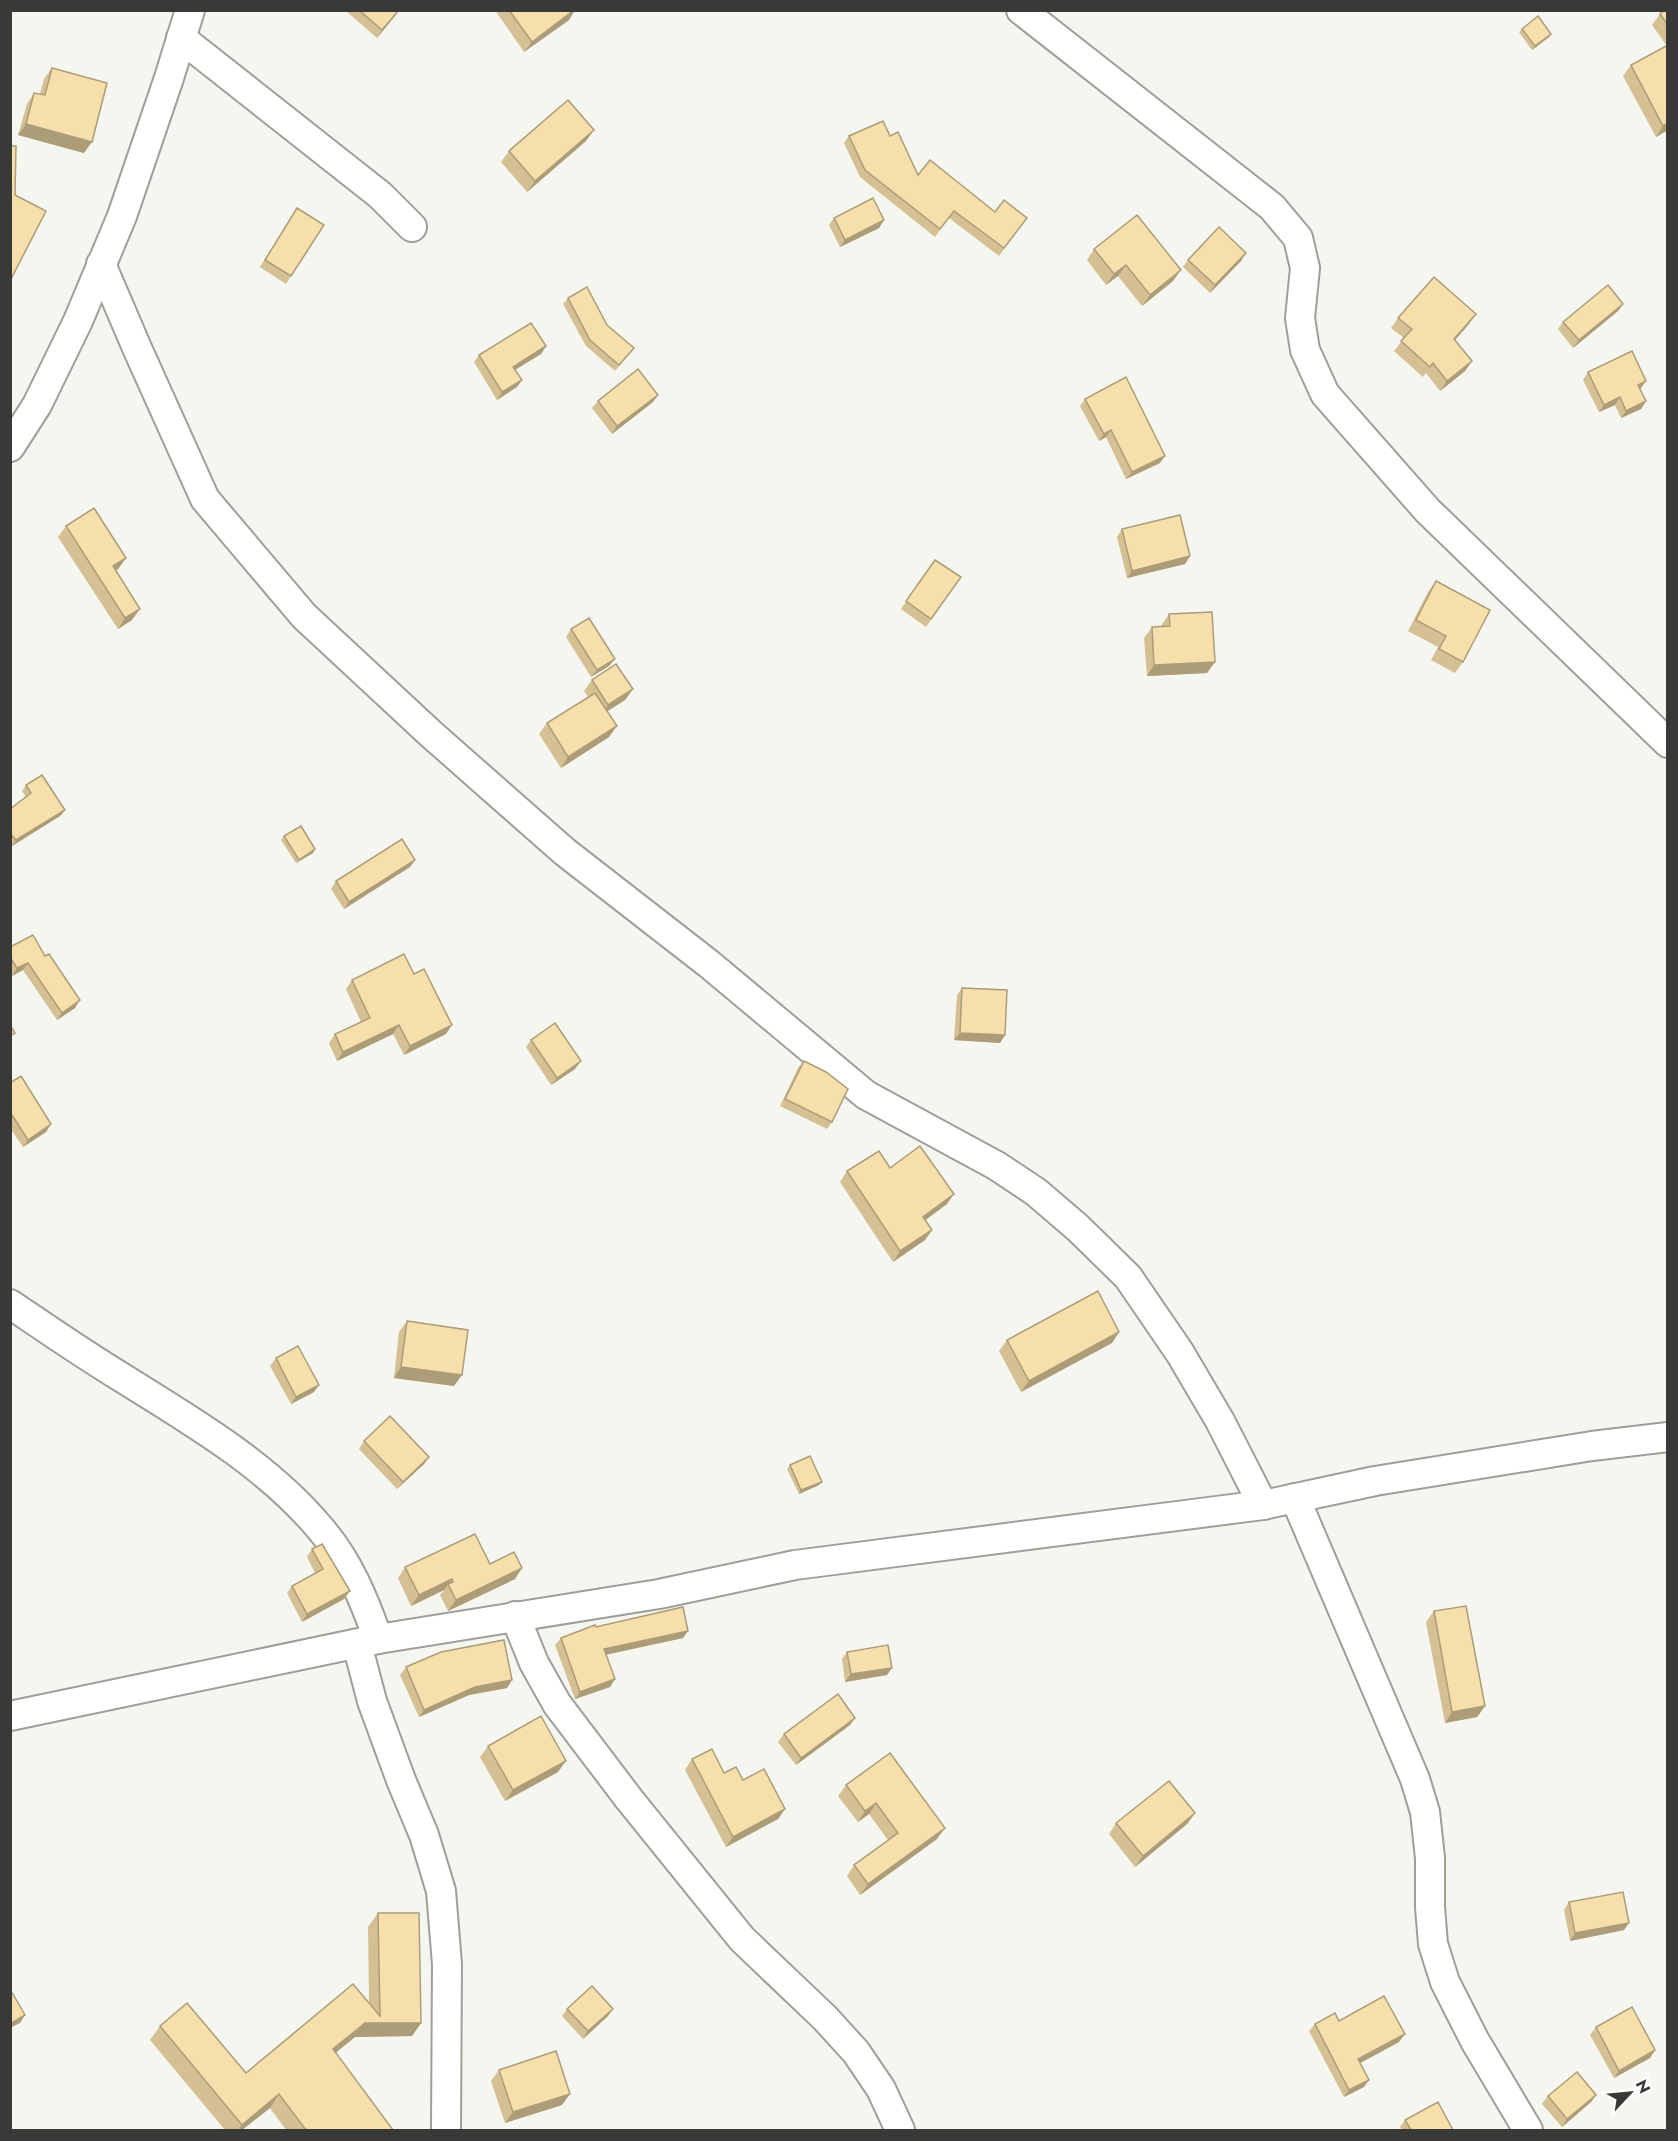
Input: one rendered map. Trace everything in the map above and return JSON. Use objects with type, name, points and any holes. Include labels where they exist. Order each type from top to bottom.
[{"type":"street","points":[[10,447],[38,405],[78,321],[122,216],[190,10]]},
{"type":"street","points":[[1021,10],[1272,207],[1288,224],[1298,238],[1305,268],[1300,318],[1305,350],[1325,394],[1428,511],[1668,743]]},
{"type":"street","points":[[181,38],[380,195],[412,227]]},
{"type":"street","points":[[101,264],[205,499],[304,616],[431,734],[565,852],[709,964],[866,1095],[997,1166],[1036,1192],[1078,1228],[1128,1277],[1179,1353],[1220,1421],[1263,1505]]},
{"type":"street","points":[[78,321],[125,319]]},
{"type":"street","points":[[10,1304],[230,1448],[283,1490],[320,1527],[346,1564],[363,1597],[372,1701],[424,1835],[441,1891],[447,1964],[446,2130]]},
{"type":"street","points":[[10,1716],[367,1642],[659,1594],[795,1565],[1263,1505],[1375,1481],[1592,1446],[1668,1437]]},
{"type":"street","points":[[1295,1498],[1414,1779],[1425,1812],[1430,1858],[1433,1944],[1445,1982],[1475,2041],[1528,2130]]},
{"type":"street","points":[[515,1616],[534,1663],[564,1714],[742,1939],[825,2018],[856,2052],[880,2089],[900,2130]]},
{"type":"building","points":[[359,10],[399,10],[382,30]]},
{"type":"building","points":[[509,10],[574,10],[532,42]]},
{"type":"building","points":[[1668,10],[1668,25],[1660,14]]},
{"type":"building","points":[[1538,16],[1551,34],[1535,46],[1522,29]]},
{"type":"building","points":[[1668,45],[1668,123],[1663,126],[1631,65]]},
{"type":"building","points":[[52,68],[107,83],[92,142],[26,124],[34,93],[45,95]]},
{"type":"building","points":[[568,100],[594,130],[535,181],[509,151]]},
{"type":"building","points":[[883,121],[890,136],[898,132],[918,175],[930,160],[995,212],[1004,200],[1027,218],[1004,248],[954,211],[940,229],[865,170],[849,136]]},
{"type":"building","points":[[10,146],[16,146],[15,195],[46,211],[10,281]]},
{"type":"building","points":[[873,198],[884,220],[845,240],[834,218]]},
{"type":"building","points":[[297,208],[324,225],[291,276],[265,260]]},
{"type":"building","points":[[1137,215],[1181,270],[1150,295],[1126,265],[1114,274],[1094,249]]},
{"type":"building","points":[[1219,227],[1246,253],[1215,285],[1188,260]]},
{"type":"building","points":[[1434,277],[1476,314],[1454,339],[1472,361],[1447,381],[1433,363],[1430,367],[1401,341],[1412,329],[1398,318]]},
{"type":"building","points":[[1608,285],[1623,304],[1579,340],[1563,322]]},
{"type":"building","points":[[587,287],[607,325],[634,348],[619,365],[590,340],[568,298]]},
{"type":"building","points":[[531,323],[546,346],[513,367],[522,380],[502,392],[479,355]]},
{"type":"building","points":[[1632,351],[1646,381],[1638,385],[1646,401],[1626,411],[1620,397],[1604,405],[1588,372]]},
{"type":"building","points":[[638,369],[658,395],[617,426],[598,401]]},
{"type":"building","points":[[1126,377],[1165,456],[1132,472],[1111,430],[1104,434],[1085,399]]},
{"type":"building","points":[[94,508],[126,558],[113,566],[140,609],[125,618],[66,526]]},
{"type":"building","points":[[1180,515],[1190,556],[1132,571],[1122,529]]},
{"type":"building","points":[[935,560],[961,577],[931,619],[906,601]]},
{"type":"building","points":[[1436,581],[1490,610],[1463,662],[1439,649],[1446,636],[1416,620]]},
{"type":"building","points":[[1212,612],[1215,662],[1154,665],[1152,627],[1170,626],[1169,614]]},
{"type":"building","points":[[589,618],[615,659],[597,670],[571,629]]},
{"type":"building","points":[[616,664],[633,689],[608,705],[592,680]]},
{"type":"building","points":[[595,693],[617,726],[568,757],[547,723]]},
{"type":"building","points":[[42,775],[65,810],[16,840],[10,833],[10,809],[31,793],[26,785]]},
{"type":"building","points":[[301,826],[315,849],[299,860],[284,836]]},
{"type":"building","points":[[402,839],[415,860],[349,902],[336,881]]},
{"type":"building","points":[[33,935],[45,956],[49,954],[80,1000],[62,1013],[28,963],[17,968],[10,957],[10,947]]},
{"type":"building","points":[[404,954],[414,974],[424,969],[452,1025],[410,1046],[399,1025],[343,1052],[335,1034],[370,1018],[352,980]]},
{"type":"building","points":[[962,988],[1007,990],[1005,1035],[960,1033]]},
{"type":"building","points":[[555,1023],[581,1061],[557,1078],[531,1040]]},
{"type":"building","points":[[10,1025],[15,1033],[10,1036]]},
{"type":"building","points":[[804,1061],[826,1072],[848,1089],[832,1122],[785,1099]]},
{"type":"building","points":[[21,1076],[51,1124],[28,1140],[10,1112],[10,1083]]},
{"type":"building","points":[[920,1146],[954,1194],[923,1217],[932,1230],[900,1251],[847,1171],[879,1151],[890,1168]]},
{"type":"building","points":[[1098,1291],[1119,1332],[1029,1381],[1007,1340]]},
{"type":"building","points":[[407,1321],[468,1330],[462,1375],[401,1367]]},
{"type":"building","points":[[298,1346],[319,1385],[296,1397],[276,1358]]},
{"type":"building","points":[[390,1416],[429,1457],[403,1482],[364,1441]]},
{"type":"building","points":[[810,1456],[822,1482],[801,1490],[790,1465]]},
{"type":"building","points":[[475,1534],[490,1564],[514,1552],[522,1568],[456,1600],[448,1584],[453,1582],[452,1579],[419,1595],[405,1567]]},
{"type":"building","points":[[322,1544],[350,1591],[307,1614],[292,1586],[323,1569],[312,1549]]},
{"type":"building","points":[[1466,1606],[1485,1706],[1452,1712],[1434,1611]]},
{"type":"building","points":[[683,1607],[688,1631],[604,1649],[615,1679],[580,1692],[561,1638],[595,1625],[596,1627]]},
{"type":"building","points":[[504,1640],[512,1680],[475,1687],[424,1710],[406,1667],[441,1652]]},
{"type":"building","points":[[888,1645],[892,1668],[851,1674],[847,1652]]},
{"type":"building","points":[[838,1694],[855,1718],[801,1758],[784,1734]]},
{"type":"building","points":[[541,1716],[566,1761],[513,1790],[488,1746]]},
{"type":"building","points":[[712,1749],[724,1773],[736,1767],[743,1780],[764,1769],[785,1809],[733,1837],[692,1759]]},
{"type":"building","points":[[890,1753],[945,1828],[868,1884],[854,1865],[898,1833],[876,1803],[865,1811],[846,1785]]},
{"type":"building","points":[[1169,1781],[1195,1813],[1143,1856],[1116,1823]]},
{"type":"building","points":[[1623,1892],[1629,1923],[1575,1933],[1569,1902]]},
{"type":"building","points":[[378,1913],[419,1913],[421,2023],[365,2023],[333,2049],[393,2130],[306,2130],[279,2094],[242,2125],[160,2026],[187,2003],[246,2073],[353,1984],[380,2016]]},
{"type":"building","points":[[592,1986],[613,2009],[588,2031],[567,2009]]},
{"type":"building","points":[[10,1989],[25,2015],[10,2024]]},
{"type":"building","points":[[1384,1996],[1405,2034],[1358,2059],[1369,2080],[1349,2090],[1315,2024],[1335,2013],[1339,2021]]},
{"type":"building","points":[[1632,2007],[1655,2050],[1619,2071],[1596,2027]]},
{"type":"building","points":[[556,2051],[570,2094],[513,2112],[499,2070]]},
{"type":"building","points":[[1577,2072],[1596,2095],[1567,2119],[1548,2096]]},
{"type":"building","points":[[1438,2102],[1453,2130],[1411,2130],[1405,2120]]}]
